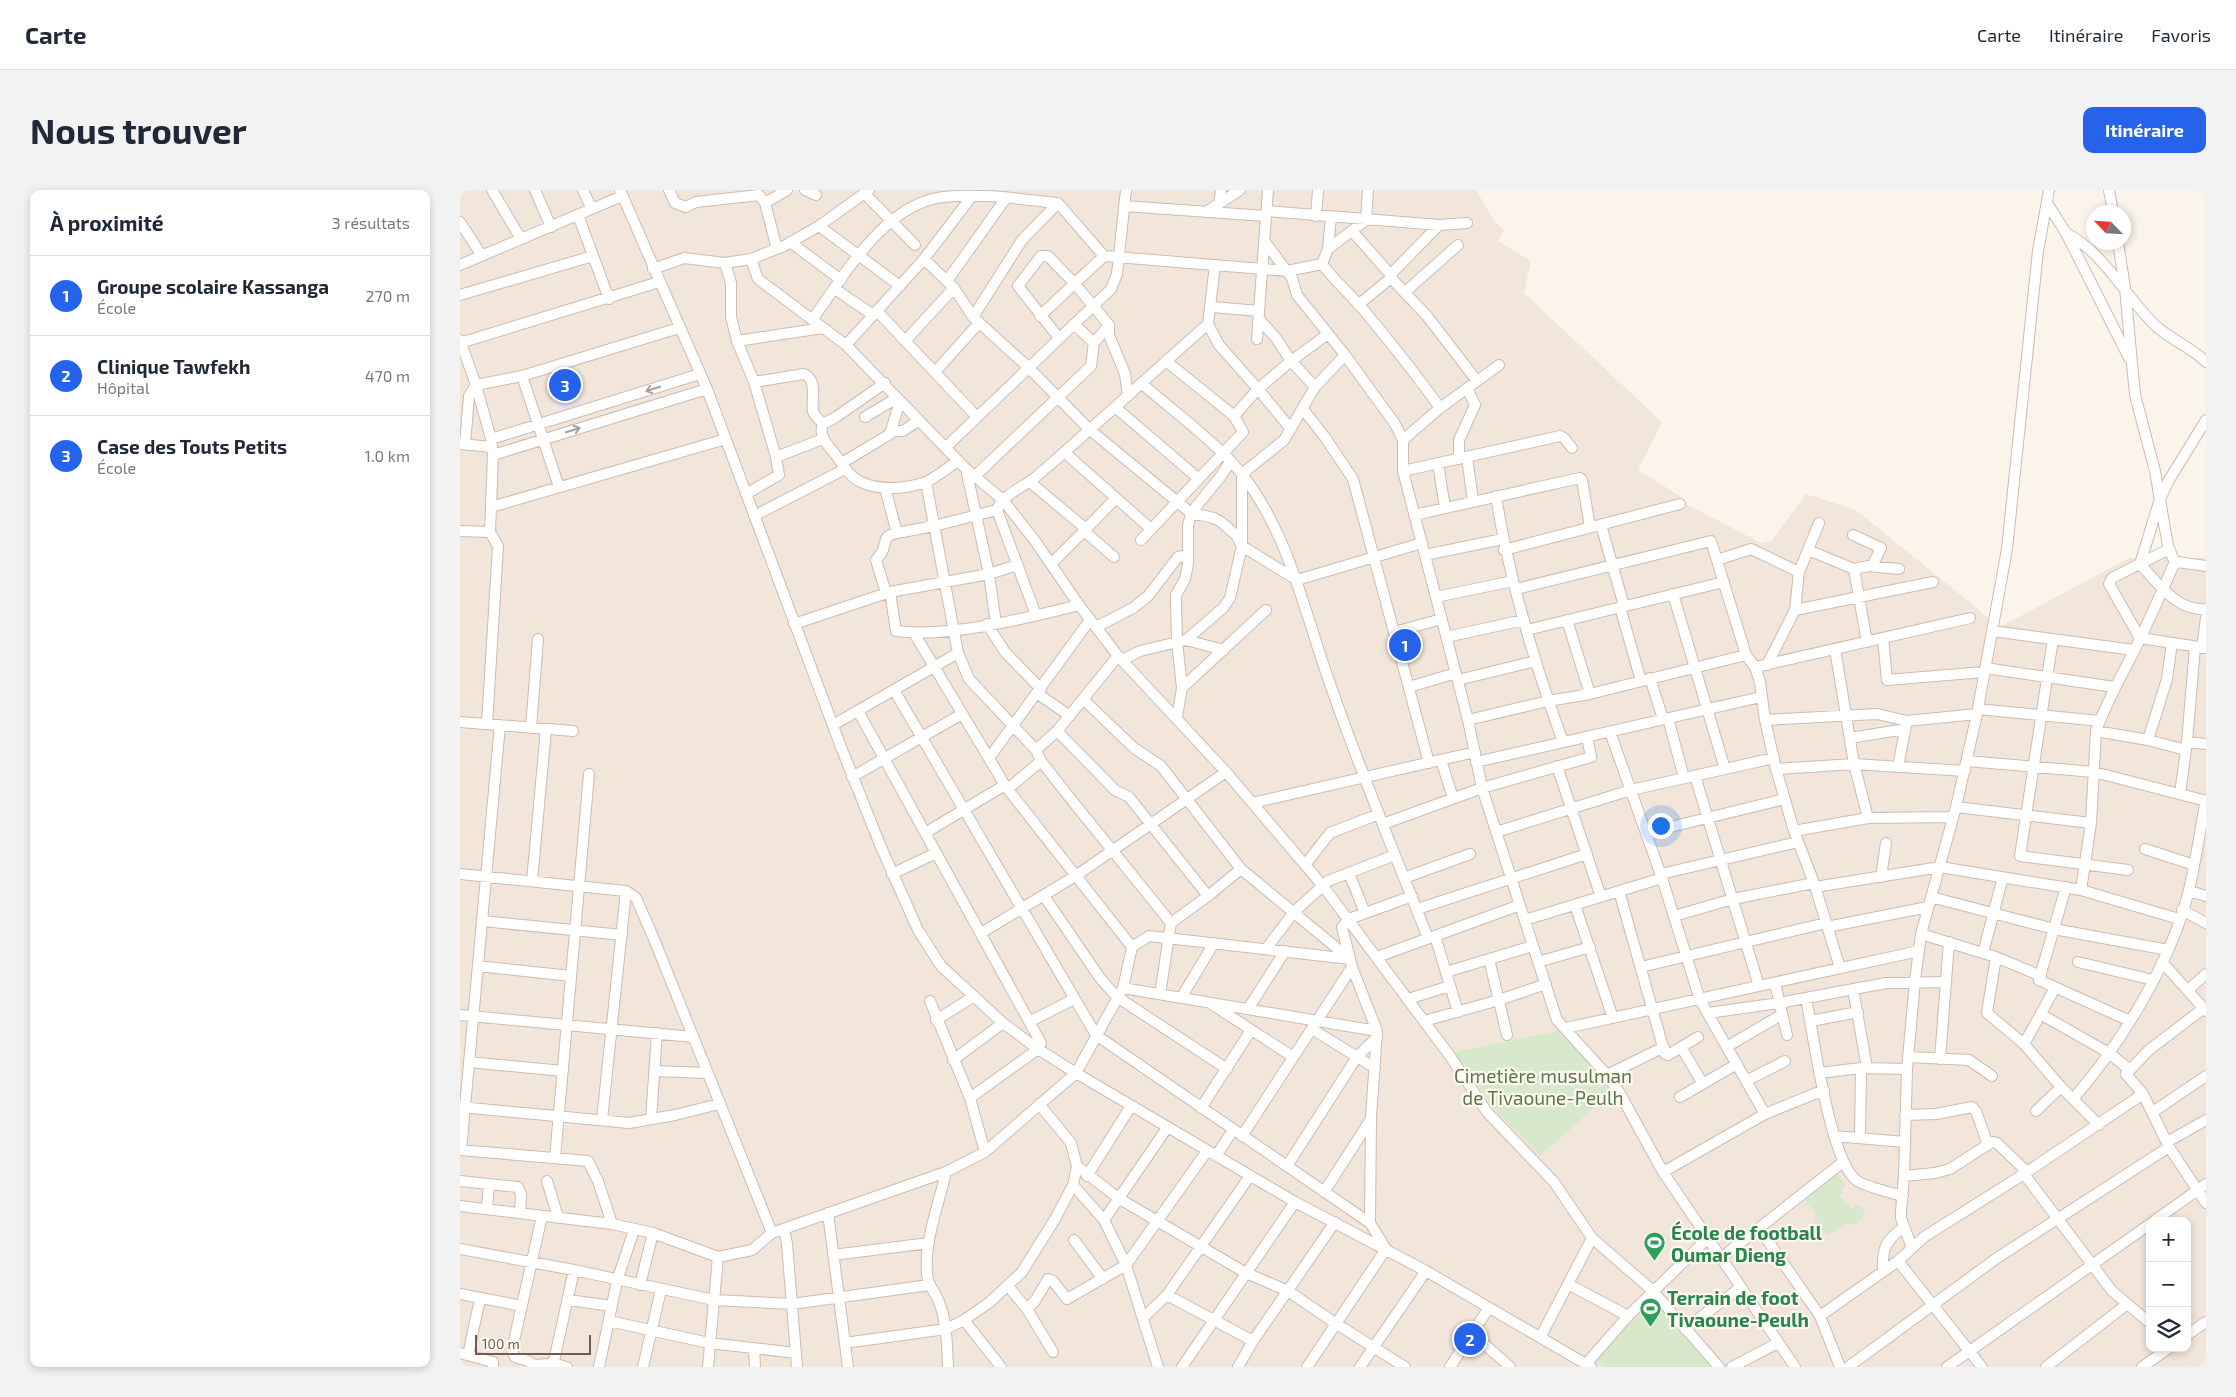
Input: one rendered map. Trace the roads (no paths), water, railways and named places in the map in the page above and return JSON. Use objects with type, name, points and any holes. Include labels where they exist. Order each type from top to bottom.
[{"type":"street","points":[[492,190],[521,240]]},
{"type":"street","points":[[535,190],[550,227]]},
{"type":"street","points":[[583,190],[592,209]]},
{"type":"street","points":[[669,190],[675,203],[686,207],[696,202],[759,195],[765,203],[777,249]]},
{"type":"street","points":[[765,203],[787,190]]},
{"type":"street","points":[[806,190],[816,195]]},
{"type":"street","points":[[946,447],[1111,289],[1117,274],[1126,190]]},
{"type":"street","points":[[1219,204],[1221,190]]},
{"type":"street","points":[[1206,212],[1240,190]]},
{"type":"street","points":[[1257,338],[1268,190]]},
{"type":"street","points":[[1316,216],[1318,190]]},
{"type":"street","points":[[1328,249],[1366,220],[1368,190]]},
{"type":"street","points":[[1912,1248],[1901,1218],[1907,1069],[1915,981],[1922,934],[1955,812],[1978,712],[2007,549],[2038,251],[2049,190]]},
{"type":"street","points":[[2109,190],[2112,205]]},
{"type":"street","points":[[653,269],[684,258],[725,262],[751,259],[777,249],[819,226],[867,192],[891,221],[915,245]]},
{"type":"street","points":[[460,265],[592,209],[621,193],[707,390],[852,777],[892,874],[918,930],[932,954],[941,966],[1003,1023],[1038,1049],[1167,1128],[1295,1202],[1386,1249],[1488,1308],[1541,1336],[1588,1366],[1628,1316],[1707,1239]]},
{"type":"street","points":[[812,320],[873,238],[891,221],[906,211],[942,194],[972,196],[987,193],[1006,198],[1058,203],[1104,256],[1287,271],[1322,264]]},
{"type":"street","points":[[846,345],[924,259],[972,196]]},
{"type":"street","points":[[905,341],[951,284],[1006,198]]},
{"type":"street","points":[[935,372],[976,320],[1022,240],[1058,203]]},
{"type":"street","points":[[2047,203],[2066,233],[2132,365]]},
{"type":"street","points":[[1124,206],[1206,212],[1316,216],[1439,225],[1467,223]]},
{"type":"street","points":[[578,215],[609,299]]},
{"type":"street","points":[[1322,264],[1328,249],[1331,217]]},
{"type":"street","points":[[460,222],[482,256]]},
{"type":"street","points":[[1358,306],[1391,276],[1439,225]]},
{"type":"street","points":[[819,226],[900,286]]},
{"type":"street","points":[[1352,231],[1454,349],[1477,381]]},
{"type":"street","points":[[2066,233],[2082,243],[2125,288],[2155,325],[2193,350],[2206,362]]},
{"type":"street","points":[[790,242],[875,313],[905,341],[977,416]]},
{"type":"street","points":[[1264,242],[1287,271],[1297,295],[1345,355],[1395,424],[1403,440],[1404,471],[1468,720],[1482,788],[1557,1020],[1607,1075],[1619,1092],[1663,1172],[1795,1367]]},
{"type":"street","points":[[1405,292],[1458,245]]},
{"type":"street","points":[[2119,250],[2125,288],[2135,395],[2150,449],[2169,549],[2176,563]]},
{"type":"street","points":[[460,295],[593,256]]},
{"type":"street","points":[[1059,338],[1018,286],[1041,256],[1048,256],[1075,284],[1109,325],[1109,336],[1125,374],[1128,396]]},
{"type":"street","points":[[1040,316],[1104,256]]},
{"type":"street","points":[[751,259],[758,279],[846,345],[885,383],[966,469],[1002,500],[1052,563],[1079,605],[1120,658],[1177,717],[1226,772],[1323,886],[1424,1021],[1487,1112],[1554,1182],[1592,1238],[1653,1291],[1719,1367]]},
{"type":"street","points":[[924,259],[951,284],[976,320],[1028,367],[1090,430],[1177,503],[1191,513],[1214,518],[1221,522],[1236,535],[1242,546],[1297,580],[1422,543]]},
{"type":"street","points":[[725,262],[731,283],[731,317],[754,382],[776,457],[779,475],[746,494]]},
{"type":"street","points":[[1322,264],[1335,281],[1395,346],[1440,408]]},
{"type":"street","points":[[1036,615],[997,510],[1002,500],[1030,482],[1208,324],[1212,307],[1216,265]]},
{"type":"street","points":[[487,724],[498,546],[490,532],[492,447],[476,385],[460,342],[609,299],[659,282]]},
{"type":"street","points":[[1212,307],[1259,315],[1291,361],[1315,387]]},
{"type":"street","points":[[1074,324],[1094,343]]},
{"type":"street","points":[[1208,324],[1220,345],[1291,429]]},
{"type":"street","points":[[975,476],[1091,366],[1094,343],[1109,325]]},
{"type":"street","points":[[679,328],[522,376],[476,385],[469,396],[462,444],[492,447],[544,438],[707,390]]},
{"type":"street","points":[[738,341],[823,328]]},
{"type":"street","points":[[1234,416],[1258,389],[1291,361],[1328,334]]},
{"type":"street","points":[[1242,474],[1284,440],[1315,387],[1345,355]]},
{"type":"street","points":[[1166,361],[1234,416],[1243,432],[1227,458],[1222,476],[1191,513],[1188,526],[1186,579],[1176,595],[1181,641],[1182,688],[1177,717]]},
{"type":"street","points":[[1403,440],[1440,408],[1499,365]]},
{"type":"street","points":[[492,447],[539,425],[700,374]]},
{"type":"street","points":[[754,382],[804,374],[809,376],[812,381],[813,412],[823,424]]},
{"type":"street","points":[[522,376],[559,487]]},
{"type":"street","points":[[885,383],[823,424],[821,430],[823,439],[844,466],[860,482],[885,488],[926,482],[958,461]]},
{"type":"street","points":[[1141,384],[1227,458],[1242,474],[1279,534],[1297,580],[1328,678],[1365,777],[1404,878],[1446,972],[1458,1012]]},
{"type":"street","points":[[1467,388],[1475,405],[1459,440],[1473,501]]},
{"type":"street","points":[[865,417],[899,400]]},
{"type":"street","points":[[892,431],[899,400]]},
{"type":"street","points":[[1115,407],[1200,479]]},
{"type":"street","points":[[1302,409],[1324,436],[1353,479],[1429,763]]},
{"type":"street","points":[[754,516],[844,466],[892,431],[903,431],[919,420]]},
{"type":"street","points":[[2140,564],[2160,499],[2169,480],[2206,420]]},
{"type":"street","points":[[1404,471],[1560,436],[1572,448]]},
{"type":"street","points":[[491,507],[726,439]]},
{"type":"street","points":[[776,457],[823,439]]},
{"type":"street","points":[[1064,452],[1151,529]]},
{"type":"street","points":[[1141,540],[1200,479],[1227,458]]},
{"type":"street","points":[[1438,463],[1445,508]]},
{"type":"street","points":[[966,469],[989,574],[991,624],[1005,652],[1039,692],[1070,716]]},
{"type":"street","points":[[1036,750],[1057,731],[1120,658],[1181,641],[1224,608],[1230,598],[1242,546],[1242,474]]},
{"type":"street","points":[[1414,515],[1580,478],[1582,480],[1590,527]]},
{"type":"street","points":[[926,482],[958,652],[969,679],[1015,725],[1036,750],[1042,761],[1171,922]]},
{"type":"street","points":[[1030,482],[1114,557]]},
{"type":"street","points":[[885,488],[897,533]]},
{"type":"street","points":[[1496,496],[1504,544],[1514,585],[1548,701],[1563,742]]},
{"type":"street","points":[[1052,563],[1116,500]]},
{"type":"street","points":[[1425,555],[1504,544],[1601,525],[1680,504]]},
{"type":"street","points":[[997,510],[934,526],[889,534],[885,538],[883,550],[876,560],[888,592],[896,631],[914,633],[991,624],[1079,605]]},
{"type":"street","points":[[1767,665],[1795,610],[1799,572],[1820,523]]},
{"type":"street","points":[[1601,525],[1622,607],[1645,680],[1666,719],[1684,778]]},
{"type":"street","points":[[460,531],[490,532]]},
{"type":"street","points":[[1853,535],[1881,548],[1872,566]]},
{"type":"street","points":[[1436,598],[1612,566],[1712,541],[1746,655],[1755,667],[1760,682],[1765,720],[1776,769],[1794,831],[1815,885],[1840,968]]},
{"type":"street","points":[[1717,560],[1751,549],[1799,572]]},
{"type":"street","points":[[2140,638],[2109,582],[2112,578],[2169,549]]},
{"type":"street","points":[[1808,550],[1854,570],[1872,566],[1898,569]]},
{"type":"street","points":[[989,758],[1093,624],[1133,608],[1148,596],[1178,557],[1188,555]]},
{"type":"street","points":[[2176,563],[2206,566]]},
{"type":"street","points":[[2081,890],[2091,823],[2096,732],[2114,687],[2176,563]]},
{"type":"street","points":[[2140,564],[2164,589],[2187,607],[2206,609]]},
{"type":"street","points":[[794,624],[888,592],[989,574],[1017,565]]},
{"type":"street","points":[[1854,570],[1866,642]]},
{"type":"street","points":[[1446,637],[1567,620],[1724,582]]},
{"type":"street","points":[[1795,610],[1933,582]]},
{"type":"street","points":[[1673,594],[1724,769]]},
{"type":"street","points":[[1182,688],[1266,610]]},
{"type":"street","points":[[1755,667],[1970,618]]},
{"type":"street","points":[[2180,794],[2206,618]]},
{"type":"street","points":[[1394,632],[1442,619]]},
{"type":"street","points":[[1567,620],[1590,694]]},
{"type":"street","points":[[1992,631],[2134,650]]},
{"type":"street","points":[[914,633],[1007,787],[1132,947]]},
{"type":"street","points":[[1883,638],[1887,680],[1984,670],[2114,687]]},
{"type":"street","points":[[2140,638],[2201,648]]},
{"type":"street","points":[[532,728],[538,639]]},
{"type":"street","points":[[2053,639],[2032,767],[2020,856],[2128,870]]},
{"type":"street","points":[[1181,641],[1224,650]]},
{"type":"street","points":[[2148,740],[2164,687],[2172,643]]},
{"type":"street","points":[[1835,649],[1854,764],[1868,818]]},
{"type":"street","points":[[833,725],[958,652]]},
{"type":"street","points":[[1468,720],[1548,701],[1590,694],[1746,655]]},
{"type":"street","points":[[1409,687],[1536,661]]},
{"type":"street","points":[[894,690],[1096,1035],[1370,1223],[1386,1249]]},
{"type":"street","points":[[1252,803],[1441,760],[1476,757],[1563,742],[1761,697]]},
{"type":"street","points":[[1084,700],[1134,748],[1161,766],[1241,869],[1294,912],[1351,963]]},
{"type":"street","points":[[858,711],[1041,1043],[1038,1049],[970,1098]]},
{"type":"street","points":[[1850,738],[1906,725],[1978,712],[2040,715],[2100,721]]},
{"type":"street","points":[[852,777],[885,760],[962,714]]},
{"type":"street","points":[[1765,720],[1877,714],[1906,725]]},
{"type":"street","points":[[460,722],[573,731]]},
{"type":"street","points":[[500,725],[469,1062],[463,1108],[461,1150],[588,1161],[598,1180],[612,1224]]},
{"type":"street","points":[[1898,767],[1906,725]]},
{"type":"street","points":[[532,882],[546,729]]},
{"type":"street","points":[[1057,731],[1115,790],[1129,797],[1208,896]]},
{"type":"street","points":[[1610,732],[1661,876],[1700,1000],[1728,1046],[1765,1114]]},
{"type":"street","points":[[2096,732],[2187,746],[2206,744]]},
{"type":"street","points":[[1383,824],[1482,788],[1591,757],[1587,737]]},
{"type":"street","points":[[1496,832],[1631,790],[1774,758]]},
{"type":"street","points":[[1441,760],[1453,798]]},
{"type":"street","points":[[925,833],[1007,787],[1042,761]]},
{"type":"street","points":[[1776,769],[1854,764],[1898,767],[2032,767],[2094,772],[2206,801],[2201,850],[2194,865],[2189,891],[2168,950],[2130,1021],[2092,1077],[2073,1099]]},
{"type":"street","points":[[1558,766],[1601,897]]},
{"type":"street","points":[[980,933],[1077,876],[1226,772]]},
{"type":"street","points":[[555,1158],[589,774]]},
{"type":"street","points":[[1695,776],[1759,986]]},
{"type":"street","points":[[1646,833],[1785,799]]},
{"type":"street","points":[[1794,831],[1868,818],[1955,812],[2025,814],[2091,823]]},
{"type":"street","points":[[1305,865],[1330,833],[1379,814]]},
{"type":"street","points":[[1525,920],[1601,897],[1661,876],[1798,842]]},
{"type":"street","points":[[1880,878],[1886,843]]},
{"type":"street","points":[[2145,849],[2194,865]]},
{"type":"street","points":[[892,874],[936,853]]},
{"type":"street","points":[[1266,949],[1294,912],[1328,881],[1395,854]]},
{"type":"street","points":[[1404,878],[1470,854]]},
{"type":"street","points":[[1417,909],[1587,854]]},
{"type":"street","points":[[1674,916],[1733,899],[1815,885],[1880,878],[1940,867],[2081,890],[2206,923]]},
{"type":"street","points":[[1160,994],[1171,922],[1208,896],[1241,869]]},
{"type":"street","points":[[1349,873],[1365,913]]},
{"type":"street","points":[[460,874],[626,891],[636,898],[772,1234]]},
{"type":"street","points":[[1983,953],[2003,877]]},
{"type":"street","points":[[2066,887],[2039,980],[2130,1021]]},
{"type":"street","points":[[602,1120],[626,891]]},
{"type":"street","points":[[1619,891],[1665,1054],[1668,1055],[1698,1038]]},
{"type":"street","points":[[2189,891],[2206,896]]},
{"type":"street","points":[[1044,896],[1100,978],[1227,1069]]},
{"type":"street","points":[[1370,1223],[1371,1117],[1377,1034],[1341,931],[1343,924],[1349,919],[1412,896]]},
{"type":"street","points":[[1641,968],[1746,942],[1930,902],[1994,914],[2054,929],[2168,950]]},
{"type":"street","points":[[1575,904],[1614,1018]]},
{"type":"street","points":[[1377,957],[1520,905]]},
{"type":"street","points":[[482,921],[622,935]]},
{"type":"street","points":[[1922,934],[1996,957],[2041,976]]},
{"type":"street","points":[[460,1206],[612,1224],[653,1234],[718,1257],[752,1250],[772,1234],[946,1172],[985,1152],[1076,1073],[1120,992],[1132,947],[1149,936],[1285,951],[1351,963]]},
{"type":"street","points":[[1940,1060],[1949,942]]},
{"type":"street","points":[[1181,998],[1214,943]]},
{"type":"street","points":[[1446,972],[1533,946]]},
{"type":"street","points":[[1538,962],[1590,947]]},
{"type":"street","points":[[1248,1009],[1285,951]]},
{"type":"street","points":[[1566,1028],[1919,951]]},
{"type":"street","points":[[1996,957],[1987,1013],[2024,1044],[2061,1087],[2099,1125]]},
{"type":"street","points":[[1489,960],[1507,1035]]},
{"type":"street","points":[[2078,962],[2152,980]]},
{"type":"street","points":[[2162,962],[2205,1010],[2149,1050],[2126,1074],[2142,1094],[2168,1145],[2196,1190],[2206,1202]]},
{"type":"street","points":[[1242,1136],[1314,1025],[1351,963]]},
{"type":"street","points":[[478,966],[571,976]]},
{"type":"street","points":[[2188,990],[2206,974]]},
{"type":"street","points":[[1708,1013],[1779,1003],[1886,983],[1915,981],[1946,982]]},
{"type":"street","points":[[1775,983],[1787,1035]]},
{"type":"street","points":[[1424,1021],[1499,1000],[1546,984]]},
{"type":"street","points":[[1408,999],[1450,986]]},
{"type":"street","points":[[2024,1044],[2042,1015],[2055,988]]},
{"type":"street","points":[[1853,989],[1858,1012],[1864,1068],[1860,1138]]},
{"type":"street","points":[[1120,992],[1160,994],[1248,1009],[1314,1025],[1377,1034]]},
{"type":"street","points":[[936,1020],[973,997]]},
{"type":"street","points":[[1806,998],[1819,1073],[1834,1136],[1843,1162],[1856,1180],[1902,1196]]},
{"type":"street","points":[[1031,1022],[1074,999]]},
{"type":"street","points":[[930,1001],[936,1020],[970,1098],[985,1152]]},
{"type":"street","points":[[1208,1002],[1293,1057]]},
{"type":"street","points":[[1811,1021],[1858,1012]]},
{"type":"street","points":[[460,1015],[693,1037]]},
{"type":"street","points":[[1728,1046],[1781,1015]]},
{"type":"street","points":[[2042,1015],[2109,1053],[2130,1070]]},
{"type":"street","points":[[953,1060],[1003,1023]]},
{"type":"street","points":[[1314,1025],[1375,1068]]},
{"type":"street","points":[[1201,1108],[1252,1030]]},
{"type":"street","points":[[651,1119],[658,1033]]},
{"type":"street","points":[[1287,1166],[1357,1057],[1377,1034]]},
{"type":"street","points":[[1607,1075],[1664,1047]]},
{"type":"street","points":[[1681,1047],[1703,1084]]},
{"type":"street","points":[[1909,1057],[1969,1060],[1992,1076]]},
{"type":"street","points":[[1746,1081],[1785,1061]]},
{"type":"street","points":[[469,1062],[562,1071]]},
{"type":"street","points":[[1680,1097],[1737,1064]]},
{"type":"street","points":[[1819,1073],[1864,1068],[1907,1069]]},
{"type":"street","points":[[655,1071],[707,1073]]},
{"type":"street","points":[[2152,1112],[2206,1076]]},
{"type":"street","points":[[2036,1111],[2061,1087]]},
{"type":"street","points":[[1663,1172],[1765,1114],[1824,1090]]},
{"type":"street","points":[[1820,1316],[1898,1261],[1924,1237],[2026,1173],[2142,1094]]},
{"type":"street","points":[[463,1108],[629,1123],[719,1104]]},
{"type":"street","points":[[845,1343],[946,1329],[964,1320],[990,1302],[1022,1272],[1055,1219],[1073,1185],[1077,1166],[1071,1143],[1039,1104]]},
{"type":"street","points":[[1087,1176],[1131,1106]]},
{"type":"street","points":[[1905,1115],[1932,1114],[1972,1108],[1976,1111],[1988,1146]]},
{"type":"street","points":[[1324,1192],[1371,1117]]},
{"type":"street","points":[[1848,1367],[1998,1258],[2206,1120]]},
{"type":"street","points":[[1104,1220],[1167,1128]]},
{"type":"street","points":[[1027,1308],[1034,1301],[1048,1279],[1053,1281],[1067,1299],[1126,1265],[1211,1153],[1233,1130]]},
{"type":"street","points":[[1834,1136],[1905,1142]]},
{"type":"street","points":[[1904,1176],[1935,1173],[1950,1169],[1992,1142],[1997,1143],[2026,1173],[2112,1291],[2126,1305],[2146,1320]]},
{"type":"street","points":[[1720,1258],[1843,1162]]},
{"type":"street","points":[[1077,1166],[1087,1176],[1118,1198],[1246,1273],[1288,1291],[1335,1324],[1405,1367]]},
{"type":"street","points":[[946,1172],[929,1243],[927,1273],[929,1285],[940,1303],[946,1329],[948,1367]]},
{"type":"street","points":[[1144,1317],[1167,1294],[1250,1176]]},
{"type":"street","points":[[460,1181],[518,1188],[521,1195],[520,1213]]},
{"type":"street","points":[[547,1181],[558,1218]]},
{"type":"street","points":[[487,1209],[489,1184]]},
{"type":"street","points":[[2159,1217],[2206,1184]]},
{"type":"street","points":[[1073,1185],[1104,1220],[1126,1265],[1144,1317],[1158,1367]]},
{"type":"street","points":[[1182,1367],[1295,1202]]},
{"type":"street","points":[[828,1213],[848,1367]]},
{"type":"street","points":[[542,1216],[512,1350],[515,1357],[528,1360],[535,1366],[552,1363],[567,1367]]},
{"type":"street","points":[[1238,1367],[1253,1341],[1335,1222]]},
{"type":"street","points":[[1883,1271],[1883,1255],[1886,1244],[1890,1238],[1904,1227]]},
{"type":"street","points":[[1947,1367],[2146,1227]]},
{"type":"street","points":[[1759,1228],[1820,1316],[1840,1367]]},
{"type":"street","points":[[784,1229],[787,1244],[797,1367]]},
{"type":"street","points":[[599,1367],[618,1281],[634,1230]]},
{"type":"street","points":[[640,1286],[653,1234]]},
{"type":"street","points":[[1541,1336],[1592,1238]]},
{"type":"street","points":[[1074,1240],[1103,1279]]},
{"type":"street","points":[[833,1255],[929,1243]]},
{"type":"street","points":[[460,1249],[574,1270],[640,1286],[714,1300],[792,1304],[929,1285]]},
{"type":"street","points":[[1307,1367],[1386,1249]]},
{"type":"street","points":[[708,1367],[718,1257]]},
{"type":"street","points":[[1898,1261],[1982,1367]]},
{"type":"street","points":[[552,1363],[574,1270]]},
{"type":"street","points":[[1360,1367],[1426,1271]]},
{"type":"street","points":[[1568,1284],[1628,1316]]},
{"type":"street","points":[[1008,1286],[1027,1308],[1053,1352]]},
{"type":"street","points":[[1685,1329],[1740,1286]]},
{"type":"street","points":[[643,1367],[661,1290]]},
{"type":"street","points":[[460,1294],[522,1306]]},
{"type":"street","points":[[1167,1294],[1213,1321],[1253,1341]]},
{"type":"street","points":[[480,1299],[464,1354],[493,1362],[493,1367]]},
{"type":"street","points":[[568,1300],[612,1306]]},
{"type":"street","points":[[2046,1367],[2126,1305]]},
{"type":"street","points":[[1450,1367],[1488,1308]]},
{"type":"street","points":[[609,1320],[709,1343],[796,1353]]},
{"type":"street","points":[[964,1320],[1001,1367]]},
{"type":"street","points":[[2191,1332],[2206,1322]]},
{"type":"street","points":[[1472,1334],[1509,1367]]},
{"type":"street","points":[[1732,1367],[1778,1343]]},
{"type":"street","points":[[754,1348],[755,1367]]},
{"type":"street","points":[[2142,1367],[2163,1352]]},
{"type":"place","name":"Case des Touts Petits","points":[[565,385]]},
{"type":"place","name":"Groupe scolaire Kassanga","points":[[1405,645]]},
{"type":"place","name":"École de football Oumar Dieng","points":[[1655,1262]]},
{"type":"place","name":"Terrain de foot Tivaoune-Peulh","points":[[1651,1327]]},
{"type":"place","name":"Clinique Tawfekh","points":[[1470,1339]]},
{"type":"park label","name":"Cimetière musulman de Tivaoune-Peulh","points":[[1543,1086]]}]
